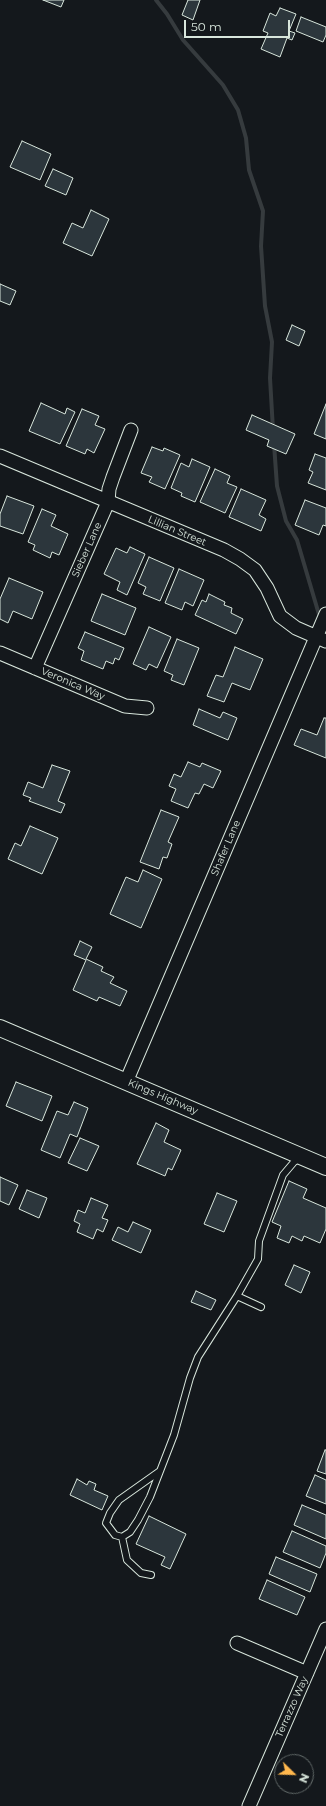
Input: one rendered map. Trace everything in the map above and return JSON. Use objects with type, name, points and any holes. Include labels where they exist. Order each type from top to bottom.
[{"type":"street","name":"Sieber Lane","points":[[36,668],[108,502],[109,489],[131,430]]},
{"type":"street","name":"Lillian Street","points":[[0,456],[240,558],[255,570],[267,588],[280,616],[296,628],[321,639]]},
{"type":"street","name":"Shafer Lane","points":[[126,1082],[321,639],[326,614]]},
{"type":"street","name":"Veronica Way","points":[[0,653],[125,706],[147,708]]},
{"type":"street","name":"Kings Highway","points":[[0,1028],[326,1167]]},
{"type":"street","name":"Terrazzo Way","points":[[249,1806],[326,1629]]},
{"type":"street","points":[[236,1643],[307,1673]]},
{"type":"lane","points":[[160,1471],[119,1500],[110,1513],[106,1523],[115,1535],[122,1537],[130,1532],[138,1520],[160,1471],[174,1435],[190,1378],[198,1357],[237,1296],[258,1259],[259,1241],[284,1175],[294,1162],[302,1156]]},
{"type":"lane","points":[[237,1296],[261,1307]]},
{"type":"lane","points":[[122,1537],[127,1560],[140,1573],[151,1575]]},
{"type":"building","points":[[43,0],[64,0],[61,7]]},
{"type":"building","points":[[188,0],[200,0],[193,20],[182,15]]},
{"type":"building","points":[[280,8],[296,14],[289,31],[295,33],[292,40],[287,38],[280,57],[261,49],[268,33],[263,31],[270,13],[276,16]]},
{"type":"building","points":[[301,17],[326,27],[326,35],[323,42],[296,31]]},
{"type":"building","points":[[22,141],[51,154],[40,180],[10,167]]},
{"type":"building","points":[[53,169],[73,178],[66,195],[45,186]]},
{"type":"building","points":[[91,210],[109,219],[92,256],[63,243],[72,223],[83,228]]},
{"type":"building","points":[[0,284],[16,291],[10,305],[0,301]]},
{"type":"building","points":[[292,325],[305,331],[299,346],[286,340]]},
{"type":"building","points":[[41,403],[65,414],[67,408],[75,412],[60,444],[29,431]]},
{"type":"building","points":[[326,404],[326,439],[314,434]]},
{"type":"building","points":[[82,409],[99,416],[95,425],[105,429],[94,453],[87,449],[85,454],[66,446]]},
{"type":"building","points":[[252,415],[295,434],[286,454],[267,446],[269,440],[246,430]]},
{"type":"building","points":[[152,447],[163,451],[164,448],[180,455],[165,489],[149,482],[152,477],[141,473]]},
{"type":"building","points":[[315,454],[326,458],[326,490],[308,483],[313,472],[309,470]]},
{"type":"building","points":[[192,459],[210,467],[195,502],[181,496],[182,493],[171,488],[181,463],[189,467]]},
{"type":"building","points":[[215,469],[230,476],[227,483],[237,487],[225,513],[200,502]]},
{"type":"building","points":[[241,489],[266,500],[259,515],[266,519],[261,531],[229,517]]},
{"type":"building","points":[[7,496],[34,506],[23,534],[0,526],[0,514]]},
{"type":"building","points":[[305,500],[326,508],[326,526],[323,525],[319,535],[295,525]]},
{"type":"building","points":[[42,509],[56,515],[51,526],[68,534],[59,555],[52,552],[50,558],[33,550],[35,545],[28,542]]},
{"type":"building","points":[[130,547],[145,554],[127,595],[117,590],[120,582],[104,574],[116,548],[127,553]]},
{"type":"building","points":[[149,557],[174,568],[160,601],[143,594],[146,587],[138,583]]},
{"type":"building","points":[[179,569],[204,580],[193,606],[185,602],[182,610],[165,603]]},
{"type":"building","points":[[9,578],[43,592],[32,619],[13,611],[8,623],[0,619],[0,599]]},
{"type":"building","points":[[102,594],[136,608],[125,635],[91,621]]},
{"type":"building","points":[[209,594],[225,602],[224,605],[232,608],[231,613],[243,619],[236,634],[195,615],[202,600],[206,602]]},
{"type":"building","points":[[149,627],[171,637],[157,668],[149,664],[146,670],[133,664]]},
{"type":"building","points":[[85,632],[124,648],[119,660],[115,658],[113,664],[106,661],[103,669],[81,660],[84,651],[78,648]]},
{"type":"building","points":[[177,639],[199,648],[184,685],[171,680],[173,675],[164,671]]},
{"type":"building","points":[[235,647],[263,659],[250,690],[232,683],[224,702],[207,696],[216,675],[223,677]]},
{"type":"building","points":[[199,709],[220,718],[223,712],[237,718],[228,740],[193,725]]},
{"type":"building","points":[[324,718],[326,718],[326,758],[294,745],[301,729],[317,735]]},
{"type":"building","points":[[188,762],[200,767],[202,763],[221,771],[213,788],[204,784],[199,794],[195,793],[188,808],[171,801],[176,789],[169,786],[174,774],[181,777]]},
{"type":"building","points":[[52,765],[70,771],[58,801],[65,804],[61,813],[29,801],[31,798],[23,795],[28,782],[43,788]]},
{"type":"building","points":[[161,810],[179,817],[168,842],[172,844],[167,858],[163,857],[159,869],[140,862]]},
{"type":"building","points":[[30,826],[58,838],[42,874],[8,859],[15,843],[21,846]]},
{"type":"building","points":[[143,870],[162,879],[141,928],[110,914],[126,877],[138,882]]},
{"type":"building","points":[[80,941],[92,947],[86,959],[103,967],[101,971],[114,977],[110,983],[127,991],[120,1006],[99,997],[97,1001],[73,990],[86,960],[74,955]]},
{"type":"building","points":[[16,1082],[52,1096],[42,1121],[6,1106]]},
{"type":"building","points":[[74,1102],[88,1108],[77,1137],[70,1134],[60,1158],[41,1150],[57,1111],[68,1115]]},
{"type":"building","points":[[156,1123],[169,1130],[164,1142],[181,1150],[172,1170],[168,1168],[165,1176],[137,1164]]},
{"type":"building","points":[[80,1138],[99,1146],[87,1171],[68,1163]]},
{"type":"building","points":[[0,1177],[18,1185],[9,1205],[0,1201]]},
{"type":"building","points":[[289,1181],[307,1189],[303,1198],[326,1208],[326,1229],[320,1243],[304,1236],[302,1241],[292,1236],[289,1243],[277,1238],[281,1226],[272,1222]]},
{"type":"building","points":[[27,1190],[47,1198],[39,1218],[19,1209]]},
{"type":"building","points":[[217,1193],[237,1201],[224,1232],[204,1224]]},
{"type":"building","points":[[91,1198],[108,1205],[102,1218],[108,1220],[103,1232],[97,1229],[93,1239],[77,1232],[80,1224],[74,1221],[78,1210],[85,1213]]},
{"type":"building","points":[[133,1222],[151,1230],[141,1253],[112,1240],[118,1227],[128,1232]]},
{"type":"building","points":[[294,1265],[310,1272],[301,1293],[285,1285]]},
{"type":"building","points":[[196,1291],[216,1300],[211,1310],[191,1302]]},
{"type":"building","points":[[326,1450],[326,1474],[317,1471]]},
{"type":"building","points":[[315,1475],[326,1480],[326,1504],[306,1496]]},
{"type":"building","points":[[77,1479],[87,1485],[89,1481],[96,1484],[94,1490],[108,1496],[102,1510],[70,1495]]},
{"type":"building","points":[[302,1505],[326,1515],[326,1539],[294,1525]]},
{"type":"building","points":[[149,1516],[186,1534],[170,1569],[161,1565],[165,1557],[136,1544]]},
{"type":"building","points":[[292,1531],[326,1546],[326,1553],[320,1568],[283,1552]]},
{"type":"building","points":[[276,1557],[317,1574],[310,1592],[269,1574]]},
{"type":"building","points":[[267,1580],[305,1597],[297,1615],[259,1599]]},
{"type":"waterway","points":[[156,0],[167,14],[183,40],[223,85],[238,110],[246,138],[249,170],[263,211],[261,246],[265,306],[272,342],[270,378],[273,430]]},
{"type":"waterway","points":[[274,444],[277,486],[286,521],[297,540],[320,618]]}]
